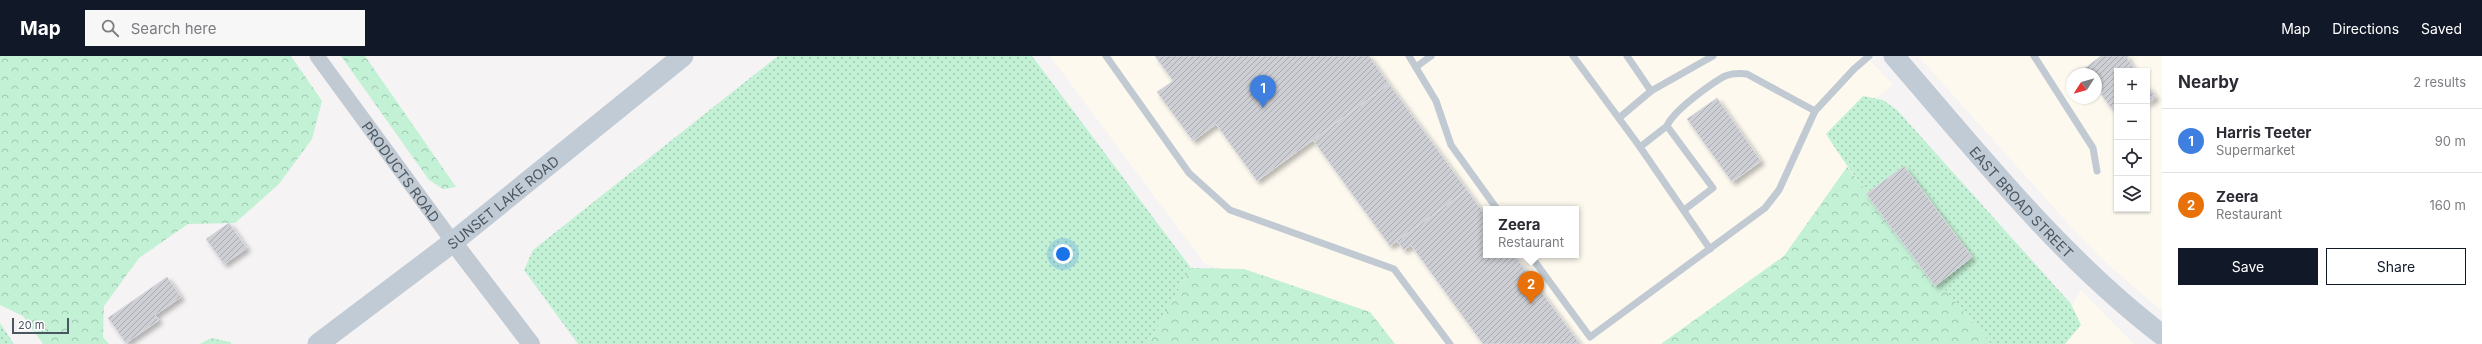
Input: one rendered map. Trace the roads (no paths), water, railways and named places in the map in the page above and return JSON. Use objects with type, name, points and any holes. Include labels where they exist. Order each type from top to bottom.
[{"type":"main road","name":"SUNSET LAKE ROAD","points":[[318,344],[453,242],[683,56]]},
{"type":"main road","name":"EAST BROAD STREET","points":[[1894,56],[2066,252],[2120,302],[2162,335]]},
{"type":"street","name":"PRODUCTS ROAD","points":[[317,56],[453,242],[530,344]]},
{"type":"lane","points":[[1106,56],[1189,173],[1230,210],[1394,269],[1450,344]]},
{"type":"lane","points":[[1409,56],[1436,101],[1451,145],[1495,206]]},
{"type":"lane","points":[[1416,67],[1431,56]]},
{"type":"lane","points":[[1573,56],[1640,147],[1710,249]]},
{"type":"lane","points":[[1627,56],[1651,91]]},
{"type":"lane","points":[[1619,118],[1651,91],[1713,56]]},
{"type":"lane","points":[[1532,258],[1591,340],[1765,208],[1779,190],[1815,111],[1854,68],[1869,56]]},
{"type":"lane","points":[[2034,56],[2093,148],[2097,172]]},
{"type":"lane","points":[[1640,147],[1667,126],[1672,115],[1724,77],[1737,72],[1747,74],[1815,111]]},
{"type":"lane","points":[[1667,126],[1713,188],[1684,210]]},
{"type":"place","name":"Harris Teeter","points":[[1263,108]]},
{"type":"place","name":"Zeera","points":[[1531,304]]}]
